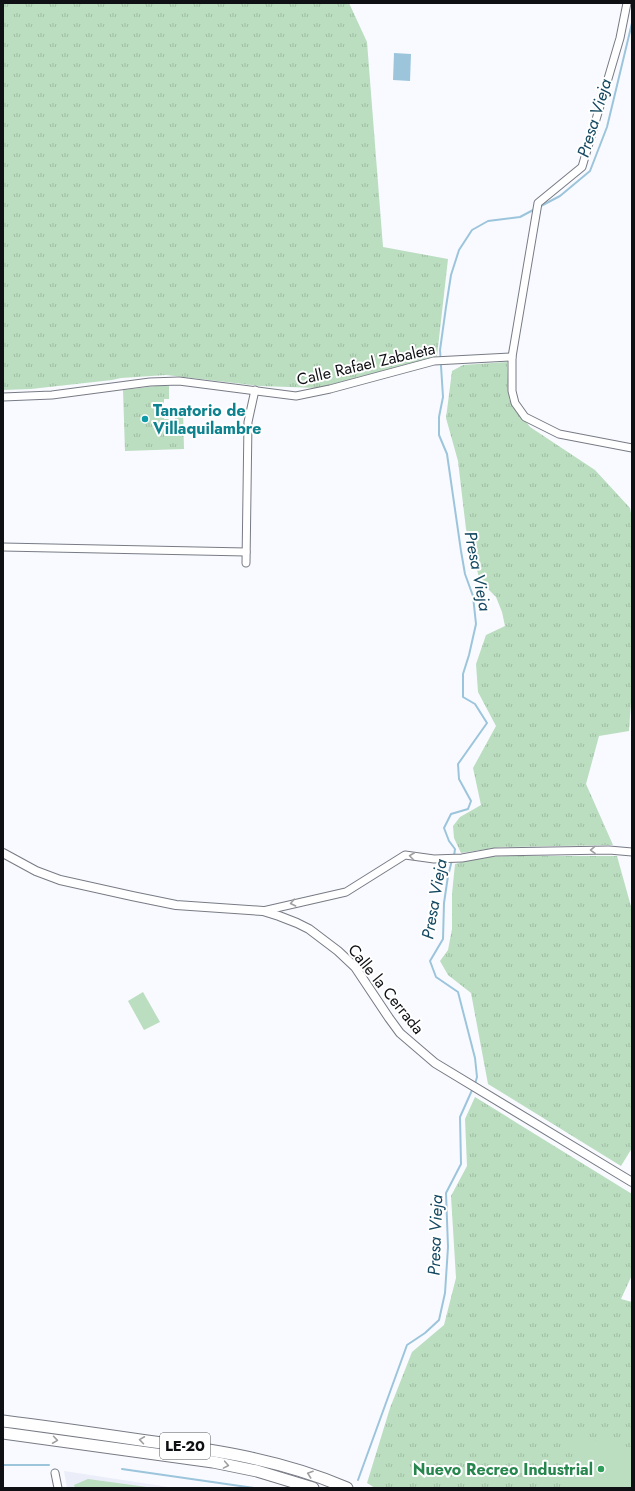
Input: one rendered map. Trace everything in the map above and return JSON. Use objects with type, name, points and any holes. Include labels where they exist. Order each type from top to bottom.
[{"type":"highway","name":"LE-20","points":[[3,1420],[215,1450],[286,1466],[347,1488]]},
{"type":"highway","name":"LE-20","points":[[3,1434],[34,1437],[221,1464],[257,1471],[313,1488]]},
{"type":"street","points":[[627,3],[620,38],[582,167],[538,203],[512,357],[512,391],[515,403],[525,417],[559,434],[632,448]]},
{"type":"street","name":"Calle Rafael Zabaleta","points":[[3,397],[52,395],[150,382],[175,381],[296,396],[330,390],[442,360],[512,357]]},
{"type":"street","points":[[246,563],[248,422],[255,390]]},
{"type":"street","points":[[3,546],[246,552]]},
{"type":"street","points":[[263,911],[346,892],[405,855],[434,859],[495,852],[609,850],[632,852]]},
{"type":"street","name":"Calle la Cerrada","points":[[3,853],[36,871],[60,880],[176,905],[263,911],[297,923],[309,929],[338,950],[355,967],[400,1033],[435,1063],[632,1182]]},
{"type":"street","points":[[55,1473],[58,1488]]},
{"type":"shaded area","points":[[64,1471],[175,1488],[67,1488]]},
{"type":"green space","points":[[3,3],[349,3],[367,42],[383,247],[448,259],[437,356],[318,388],[260,386],[166,375],[121,378],[31,389],[3,390]]},
{"type":"green space","points":[[507,362],[509,399],[530,427],[595,470],[630,508],[632,519],[632,687],[629,731],[599,736],[586,784],[613,845],[501,847],[461,853],[454,838],[453,826],[460,817],[481,805],[473,768],[496,726],[478,692],[476,664],[486,635],[505,626],[502,612],[496,597],[480,581],[466,529],[458,461],[446,418],[452,371],[463,365]]},
{"type":"green space","points":[[169,386],[169,399],[164,399],[164,419],[175,419],[175,410],[183,410],[184,449],[125,451],[123,390]]},
{"type":"green space","points":[[617,856],[632,910],[632,1148],[621,1166],[488,1084],[471,993],[448,975],[440,961],[448,950],[452,929],[452,894],[455,864],[482,857]]},
{"type":"green space","points":[[143,992],[160,1022],[144,1030],[128,1001]]},
{"type":"green space","points":[[475,1097],[632,1194],[632,1275],[621,1299],[632,1302],[632,1451],[564,1488],[375,1488],[367,1483],[390,1408],[412,1352],[444,1325],[456,1278],[451,1196],[467,1166],[465,1119]]},
{"type":"green space","name":"Nuevo Recreo Industrial","points":[[579,1436],[632,1450],[632,1488],[564,1488]]},
{"type":"green space","points":[[88,1479],[154,1488],[75,1488],[74,1485]]},
{"type":"water","points":[[394,53],[411,54],[410,81],[393,80]]},
{"type":"waterway","name":"Presa Vieja","points":[[539,207],[560,196],[590,171],[607,127],[632,23]]},
{"type":"waterway","name":"Presa Vieja","points":[[454,856],[455,849],[449,841],[444,828],[451,814],[468,809],[471,801],[459,779],[458,764],[487,723],[475,704],[463,697],[463,674],[476,624],[473,596],[465,574],[461,551],[447,454],[439,435],[439,417],[443,397],[440,350],[451,275],[459,250],[472,230],[488,221],[520,217],[535,209]]},
{"type":"waterway","name":"Presa Vieja","points":[[452,860],[444,903],[443,939],[430,961],[436,977],[458,992],[475,1058],[477,1077],[475,1084]]},
{"type":"waterway","name":"Presa Vieja","points":[[358,1480],[407,1345],[425,1333],[439,1320],[445,1293],[448,1247],[446,1193],[461,1164],[460,1117],[473,1088]]},
{"type":"waterway","points":[[3,1465],[49,1465]]},
{"type":"waterway","points":[[122,1469],[254,1488]]},
{"type":"place","name":"Tanatorio de Villaquilambre","points":[[145,419]]},
{"type":"place","name":"Nuevo Recreo Industrial","points":[[601,1469]]}]
